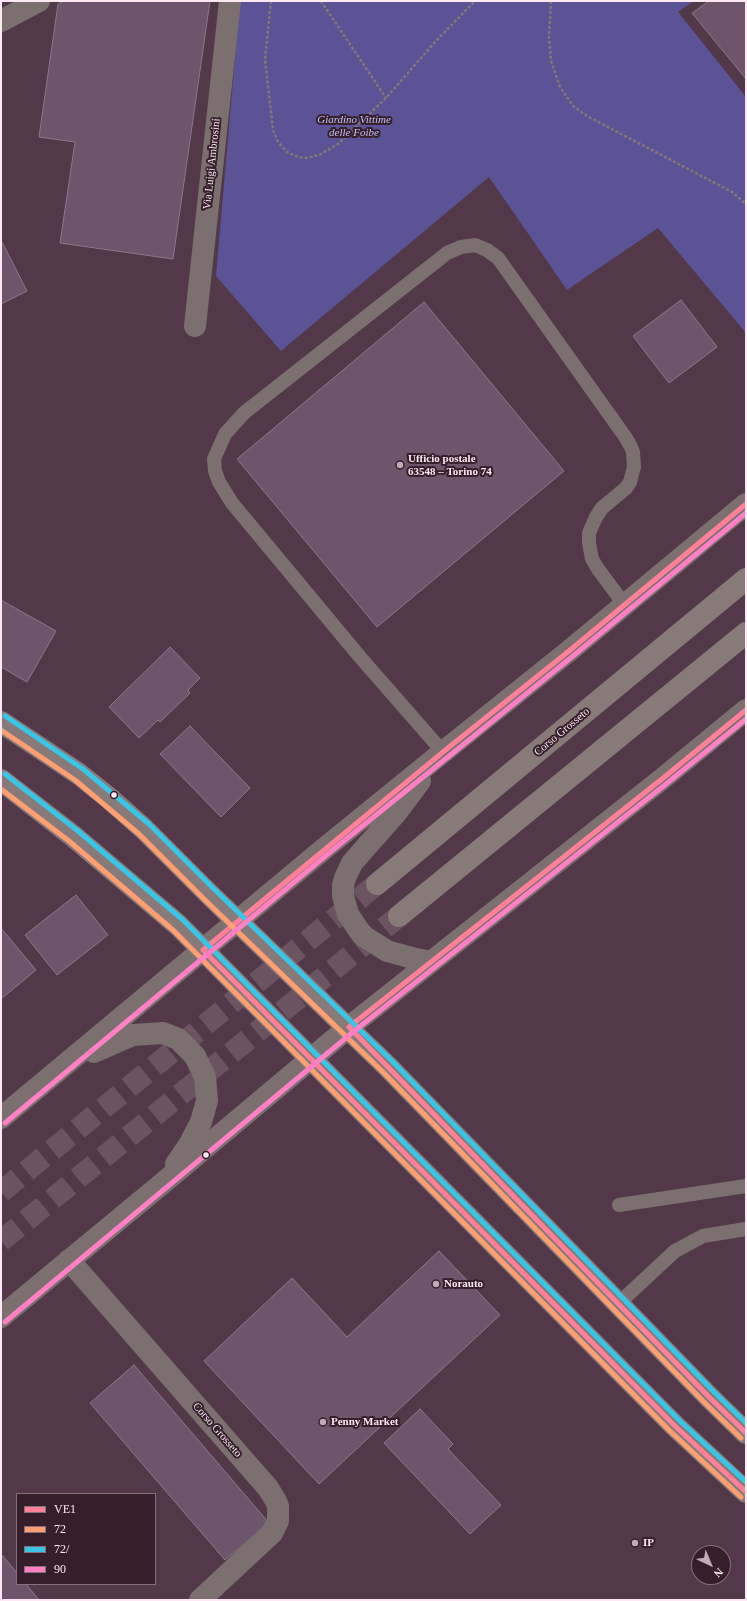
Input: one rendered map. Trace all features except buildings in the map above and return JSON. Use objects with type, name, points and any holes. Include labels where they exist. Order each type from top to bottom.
[{"type":"street","points":[[1,21],[39,1]]},
{"type":"street","name":"Via Luigi Ambrosini","points":[[195,326],[230,1]]},
{"type":"street","points":[[1,1118],[443,752],[746,504]]},
{"type":"street","name":"Corso Grosseto","points":[[377,884],[746,579]]},
{"type":"street","points":[[399,916],[746,633]]},
{"type":"street","points":[[1,1317],[349,1027],[746,710]]},
{"type":"street","points":[[1,722],[50,754],[109,798],[144,829],[349,1027],[618,1304],[746,1433]]},
{"type":"street","points":[[431,962],[387,951],[364,937],[348,914],[343,896],[343,885],[348,870],[358,856],[397,812],[443,752]]},
{"type":"street","points":[[1,780],[73,836],[178,926],[312,1059],[675,1426],[746,1492]]},
{"type":"street","points":[[67,1064],[124,1038],[141,1033],[163,1033],[171,1035],[190,1049],[202,1070],[206,1085],[207,1101],[201,1122],[195,1134],[163,1183]]},
{"type":"street","name":"Corso Grosseto","points":[[69,1260],[268,1488],[276,1500],[278,1506],[278,1521],[272,1533],[200,1600]]},
{"type":"lane","points":[[443,752],[360,657],[232,503],[220,482],[214,460],[225,434],[244,413],[447,253],[461,247],[475,246],[487,250],[498,258],[506,267],[631,447],[634,467],[630,482],[626,488],[606,505],[596,516],[589,533],[592,559],[624,604]]},
{"type":"lane","points":[[619,1205],[746,1186]]},
{"type":"lane","points":[[618,1304],[675,1251],[703,1236],[746,1229]]},
{"type":"path","points":[[271,1],[265,59],[273,130],[278,142],[287,152],[298,157],[308,158],[321,154],[338,144],[386,98],[435,42],[476,1]]},
{"type":"path","points":[[321,1],[386,98]]},
{"type":"path","points":[[551,1],[549,37],[551,61],[560,87],[573,106],[587,116],[732,192],[746,204]]},
{"type":"green space","name":"Giardino Vittime delle Foibe","points":[[240,1],[694,1],[678,12],[746,97],[746,333],[658,228],[567,290],[489,177],[281,351],[216,276]]},
{"type":"tunnel","points":[[1,1192],[377,884]]},
{"type":"tunnel","points":[[1,1241],[399,916]]},
{"type":"transit line","name":"VE1","points":[[746,504],[569,651],[443,752],[203,950],[675,1426],[746,1492]]},
{"type":"transit line","name":"90","points":[[5,1123],[329,853],[573,656],[746,513]]},
{"type":"transit line","name":"VE1","points":[[746,710],[662,779],[349,1027],[709,1397],[746,1433]]},
{"type":"transit line","name":"72/","points":[[5,716],[83,769],[149,824],[393,1062],[714,1392],[746,1423]]},
{"type":"transit line","name":"90","points":[[5,1322],[353,1032],[746,719]]},
{"type":"transit line","name":"72","points":[[1,730],[75,780],[139,834],[383,1072],[704,1402],[741,1438]]},
{"type":"transit line","name":"72/","points":[[5,774],[78,831],[183,920],[680,1421],[746,1482]]},
{"type":"transit line","name":"72","points":[[1,789],[69,841],[173,930],[670,1431],[741,1497]]},
{"type":"place","name":"Ufficio postale 63548 – Torino 74","points":[[400,465]]},
{"type":"place","name":"Norauto","points":[[436,1284]]},
{"type":"place","name":"Penny Market","points":[[323,1422]]},
{"type":"place","name":"IP","points":[[635,1543]]}]
